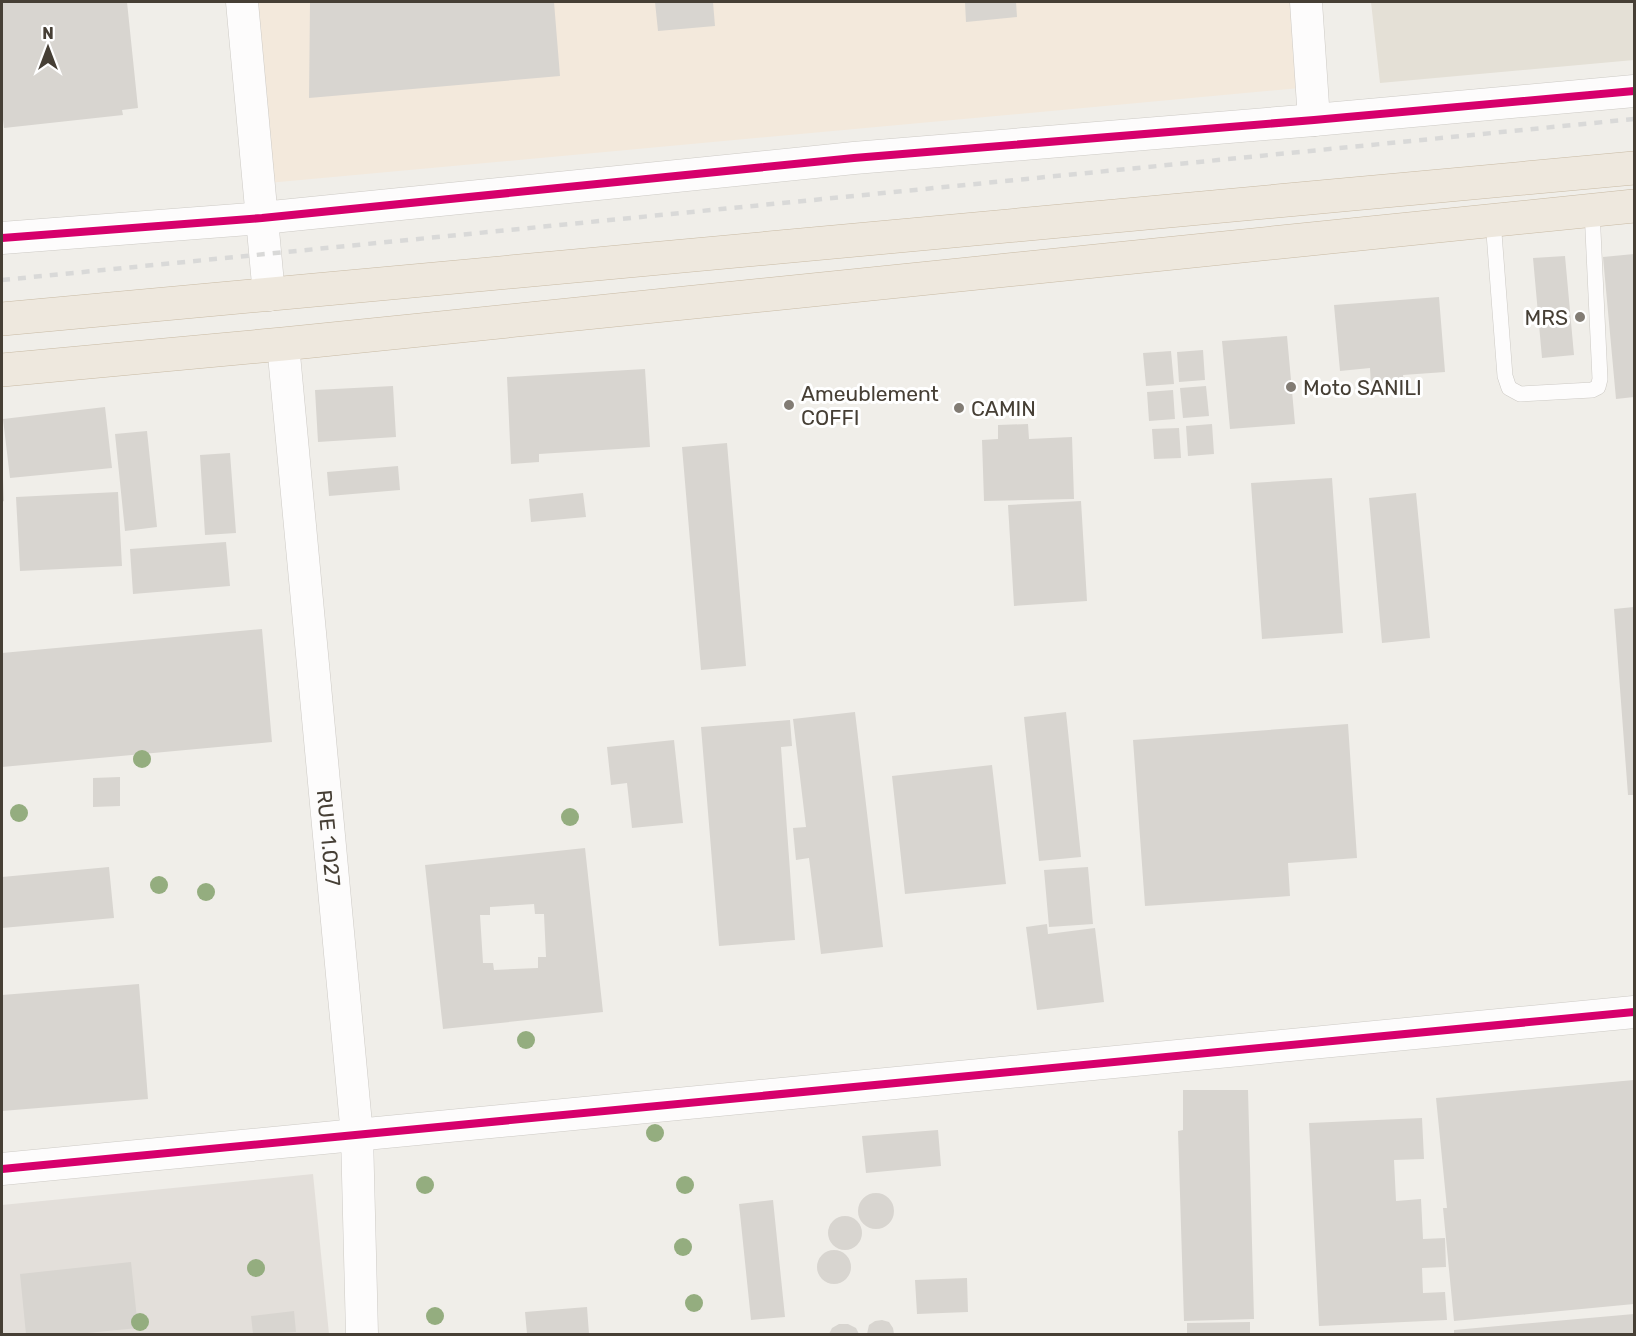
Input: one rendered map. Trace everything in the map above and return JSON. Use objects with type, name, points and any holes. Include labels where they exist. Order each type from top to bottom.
[{"type":"highway","points":[[2,319],[1635,168]]},
{"type":"highway","points":[[2,370],[283,344],[1635,206]]},
{"type":"street","points":[[242,2],[269,295]]},
{"type":"street","points":[[1306,2],[1314,120]]},
{"type":"street","points":[[2,238],[262,218],[854,158],[1635,91]]},
{"type":"street","name":"RUE 1.027","points":[[283,344],[357,1135],[362,1335]]},
{"type":"street","points":[[2,1169],[1635,1012]]},
{"type":"lane","points":[[1493,220],[1505,376],[1509,388],[1520,394],[1592,390],[1598,387],[1600,379],[1592,210]]},
{"type":"shaded area","points":[[250,2],[1291,2],[1300,88],[268,183]]},
{"type":"shaded area","points":[[1371,2],[1634,2],[1634,60],[1380,83]]},
{"type":"shaded area","points":[[313,1174],[329,1334],[2,1334],[2,1205]]},
{"type":"building","points":[[2,2],[127,2],[138,108],[122,110],[123,115],[4,128]]},
{"type":"building","points":[[310,2],[554,2],[560,76],[309,98]]},
{"type":"building","points":[[655,2],[713,2],[715,26],[658,31]]},
{"type":"building","points":[[965,2],[1016,2],[1017,17],[966,22]]},
{"type":"building","points":[[1634,254],[1634,397],[1616,399],[1603,257]]},
{"type":"building","points":[[1565,256],[1574,355],[1542,358],[1533,258]]},
{"type":"building","points":[[1439,297],[1445,372],[1403,375],[1404,384],[1371,386],[1370,368],[1340,371],[1334,305]]},
{"type":"building","points":[[1287,336],[1295,424],[1230,429],[1222,341]]},
{"type":"building","points":[[1203,350],[1205,380],[1179,382],[1177,352]]},
{"type":"building","points":[[1171,351],[1174,384],[1146,386],[1143,353]]},
{"type":"building","points":[[645,369],[650,447],[539,454],[539,462],[511,464],[507,377]]},
{"type":"building","points":[[393,386],[396,437],[318,442],[315,390]]},
{"type":"building","points":[[1206,386],[1209,416],[1183,418],[1180,388]]},
{"type":"building","points":[[1173,390],[1175,419],[1149,421],[1147,392]]},
{"type":"building","points":[[105,407],[112,468],[10,478],[3,419]]},
{"type":"building","points":[[1028,424],[1029,439],[1072,437],[1074,499],[984,501],[982,440],[998,439],[998,425]]},
{"type":"building","points":[[1212,424],[1214,454],[1188,456],[1186,426]]},
{"type":"building","points":[[1179,428],[1181,458],[1154,459],[1152,429]]},
{"type":"building","points":[[147,431],[157,527],[125,531],[115,434]]},
{"type":"building","points":[[727,443],[746,666],[701,670],[682,447]]},
{"type":"building","points":[[230,453],[236,533],[205,535],[200,455]]},
{"type":"building","points":[[398,466],[400,490],[329,496],[327,472]]},
{"type":"building","points":[[2,478],[4,501],[2,502]]},
{"type":"building","points":[[1332,478],[1343,633],[1262,639],[1251,483]]},
{"type":"building","points":[[118,492],[122,566],[20,571],[16,497]]},
{"type":"building","points":[[583,493],[586,517],[531,522],[529,499]]},
{"type":"building","points":[[1416,493],[1430,638],[1382,643],[1369,498]]},
{"type":"building","points":[[1081,501],[1087,601],[1014,606],[1008,505]]},
{"type":"building","points":[[226,542],[230,586],[133,594],[130,549]]},
{"type":"building","points":[[1634,607],[1634,795],[1628,795],[1614,609]]},
{"type":"building","points":[[262,629],[272,742],[2,767],[2,653]]},
{"type":"building","points":[[855,712],[883,947],[821,954],[809,858],[796,860],[793,828],[806,827],[793,719]]},
{"type":"building","points":[[1066,712],[1081,857],[1039,861],[1024,717]]},
{"type":"building","points":[[790,720],[792,746],[781,747],[795,940],[719,946],[701,727]]},
{"type":"building","points":[[1348,724],[1357,858],[1288,863],[1290,896],[1145,906],[1133,740]]},
{"type":"building","points":[[674,740],[683,823],[632,828],[627,783],[611,785],[607,747]]},
{"type":"building","points":[[992,765],[1006,884],[905,894],[892,776]]},
{"type":"building","points":[[120,777],[120,806],[93,807],[93,778]]},
{"type":"building","points":[[585,848],[603,1012],[443,1029],[425,865]],"holes":[[[534,904],[535,914],[544,914],[546,957],[538,957],[538,968],[494,970],[493,963],[483,963],[480,915],[490,915],[490,907]]]},
{"type":"building","points":[[109,867],[114,918],[2,928],[2,877]]},
{"type":"building","points":[[1088,867],[1093,924],[1049,927],[1044,870]]},
{"type":"building","points":[[1047,924],[1048,934],[1095,928],[1104,1002],[1037,1010],[1026,927]]},
{"type":"building","points":[[139,984],[148,1099],[2,1111],[2,995]]},
{"type":"building","points":[[1634,1080],[1634,1304],[1454,1321],[1443,1208],[1447,1208],[1436,1098]]},
{"type":"building","points":[[1183,1090],[1248,1090],[1254,1319],[1184,1321],[1178,1131],[1183,1130]]},
{"type":"building","points":[[1422,1118],[1424,1159],[1394,1160],[1396,1201],[1421,1199],[1423,1239],[1445,1238],[1446,1267],[1422,1268],[1423,1293],[1445,1292],[1447,1320],[1319,1326],[1309,1123]]},
{"type":"building","points":[[938,1130],[941,1166],[866,1173],[862,1136]]},
{"type":"building","points":[[876,1193],[889,1198],[894,1211],[889,1224],[876,1229],[863,1224],[858,1211],[863,1198]]},
{"type":"building","points":[[773,1200],[785,1317],[751,1320],[739,1204]]},
{"type":"building","points":[[845,1216],[857,1221],[862,1233],[857,1245],[845,1250],[833,1245],[828,1233],[833,1221]]},
{"type":"building","points":[[834,1250],[846,1255],[851,1267],[846,1279],[834,1284],[822,1279],[817,1267],[822,1255]]},
{"type":"building","points":[[131,1262],[138,1328],[77,1334],[26,1334],[20,1274]]},
{"type":"building","points":[[967,1278],[968,1312],[917,1314],[915,1280]]},
{"type":"building","points":[[587,1307],[589,1334],[527,1334],[525,1312]]},
{"type":"building","points":[[294,1311],[296,1332],[253,1334],[251,1316]]},
{"type":"building","points":[[1634,1314],[1634,1334],[1454,1334],[1454,1330]]},
{"type":"building","points":[[882,1320],[889,1322],[894,1334],[867,1334],[869,1325]]},
{"type":"building","points":[[1250,1322],[1250,1334],[1187,1334],[1187,1323]]},
{"type":"building","points":[[839,1324],[848,1324],[856,1328],[859,1334],[829,1334],[832,1328]]},
{"type":"railway","points":[[2,280],[1634,119]]},
{"type":"cycle path","points":[[2,238],[262,218],[854,158],[1634,91]]},
{"type":"cycle path","points":[[2,1169],[1634,1012]]},
{"type":"place","name":"MRS","points":[[1580,317]]},
{"type":"place","name":"Moto SANILI","points":[[1291,387]]},
{"type":"place","name":"Ameublement COFFI","points":[[789,405]]},
{"type":"place","name":"CAMIN","points":[[959,408]]}]
